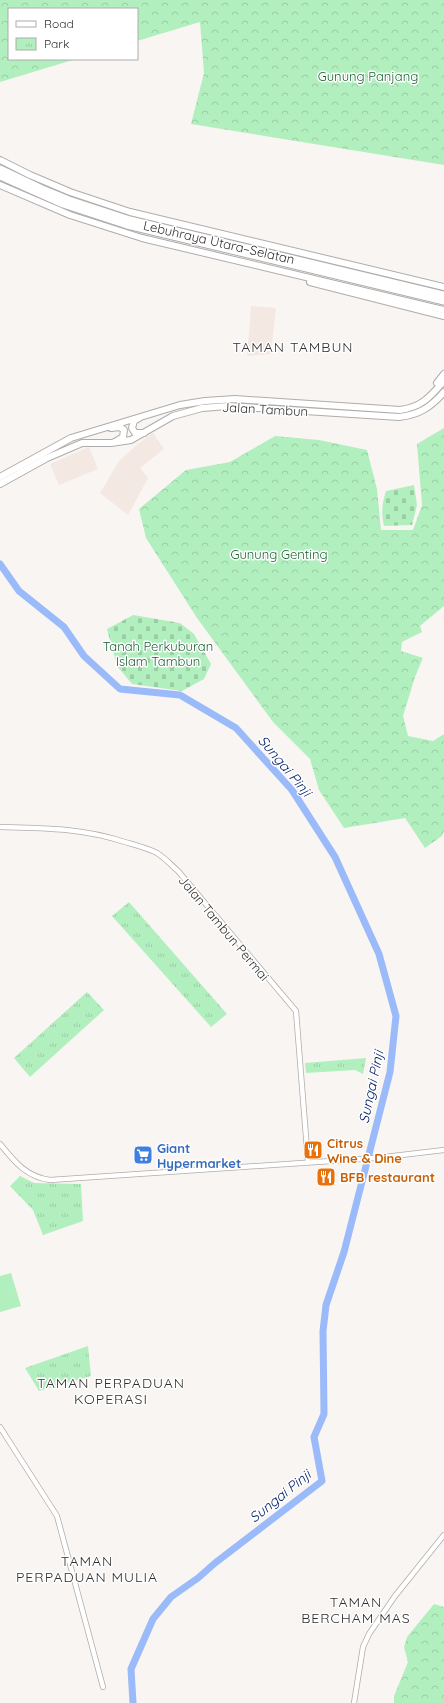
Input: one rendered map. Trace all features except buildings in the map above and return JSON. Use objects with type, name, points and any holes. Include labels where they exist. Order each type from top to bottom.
[{"type":"highway","name":"Lebuhraya Utara–Selatan","points":[[0,169],[56,195],[130,220],[444,295]]},
{"type":"highway","name":"Lebuhraya Utara–Selatan","points":[[0,176],[63,204],[127,226],[444,301]]},
{"type":"main road","points":[[0,160],[70,192],[130,212],[444,287]]},
{"type":"main road","points":[[0,185],[42,204],[104,227],[142,238],[444,310]]},
{"type":"main road","points":[[250,264],[261,270],[444,316]]},
{"type":"main road","points":[[430,397],[433,388],[444,374]]},
{"type":"main road","name":"Jalan Tambun","points":[[0,477],[71,438],[180,404],[235,399],[400,410],[419,405],[430,397],[444,381]]},
{"type":"main road","name":"Jalan Tambun","points":[[0,484],[47,458],[82,443],[111,443],[132,440],[173,416],[202,408],[228,406],[388,417],[404,416],[427,409],[444,392]]},
{"type":"main road","points":[[143,415],[132,425],[133,431],[140,434],[149,431]]},
{"type":"main road","points":[[97,429],[116,427],[124,430],[123,437],[111,443]]},
{"type":"street","name":"Jalan Tambun Permai","points":[[0,827],[55,828],[98,834],[156,853],[178,871],[296,1012],[308,1162]]},
{"type":"street","points":[[0,1144],[22,1169],[34,1176],[50,1180],[376,1158],[444,1150]]},
{"type":"street","points":[[0,1427],[57,1516],[103,1687]]},
{"type":"street","points":[[354,1703],[363,1647],[368,1634],[395,1596],[444,1535]]},
{"type":"shaded area","points":[[251,306],[276,308],[271,354],[247,356]]},
{"type":"shaded area","points":[[153,433],[164,449],[140,468],[148,478],[128,515],[100,493],[119,461]]},
{"type":"shaded area","points":[[89,447],[98,469],[59,485],[50,464]]},
{"type":"green space","name":"Gunung Panjang","points":[[0,0],[444,0],[444,165],[191,124],[204,73],[200,22],[138,41],[138,8],[8,8],[8,60],[73,60],[0,82]]},
{"type":"green space","name":"Gunung Genting","points":[[444,428],[444,606],[420,626],[422,632],[402,642],[401,651],[423,658],[415,677],[403,716],[408,736],[433,741],[444,734],[444,831],[442,836],[425,848],[405,818],[344,828],[319,790],[310,759],[273,722],[197,618],[146,538],[139,509],[186,470],[230,462],[275,436],[319,440],[367,450],[377,489],[381,530],[413,530],[422,505],[417,444]]},
{"type":"green space","points":[[414,485],[417,505],[412,525],[384,526],[382,508],[386,491]]},
{"type":"green space","name":"Tanah Perkuburan Islam Tambun","points":[[133,615],[180,623],[194,634],[211,664],[204,679],[182,691],[132,684],[117,666],[107,629]]},
{"type":"green space","points":[[129,902],[227,1014],[211,1027],[112,916]]},
{"type":"green space","points":[[87,992],[104,1010],[30,1077],[14,1058]]},
{"type":"green space","points":[[366,1058],[363,1074],[355,1070],[306,1073],[305,1063]]},
{"type":"green space","points":[[20,1176],[34,1183],[81,1184],[83,1221],[43,1235],[33,1210],[10,1186]]},
{"type":"green space","points":[[11,1273],[21,1306],[0,1312],[0,1276]]},
{"type":"green space","points":[[88,1346],[91,1376],[39,1391],[25,1368]]},
{"type":"green space","points":[[434,1604],[444,1607],[444,1703],[394,1703],[394,1696],[408,1662],[404,1647],[407,1637]]},
{"type":"waterway","name":"Sungai Pinji","points":[[0,564],[19,591],[64,627],[84,656],[120,689],[180,695],[236,728],[292,790],[335,857],[379,954],[396,1016],[390,1072],[344,1252],[326,1305],[323,1331],[324,1414],[314,1437],[322,1481],[215,1563],[198,1578],[171,1597],[153,1619],[131,1669],[133,1703]]},
{"type":"place","name":"Citrus Wine & Dine","points":[[313,1150]]},
{"type":"place","name":"Giant Hypermarket","points":[[143,1155]]},
{"type":"place","name":"BFB restaurant","points":[[326,1177]]},
{"type":"district","name":"TAMAN TAMBUN","points":[[293,347]]},
{"type":"district","name":"TAMAN PERPADUAN KOPERASI","points":[[111,1392]]},
{"type":"district","name":"TAMAN PERPADUAN MULIA","points":[[87,1570]]},
{"type":"district","name":"TAMAN BERCHAM MAS","points":[[356,1610]]}]
